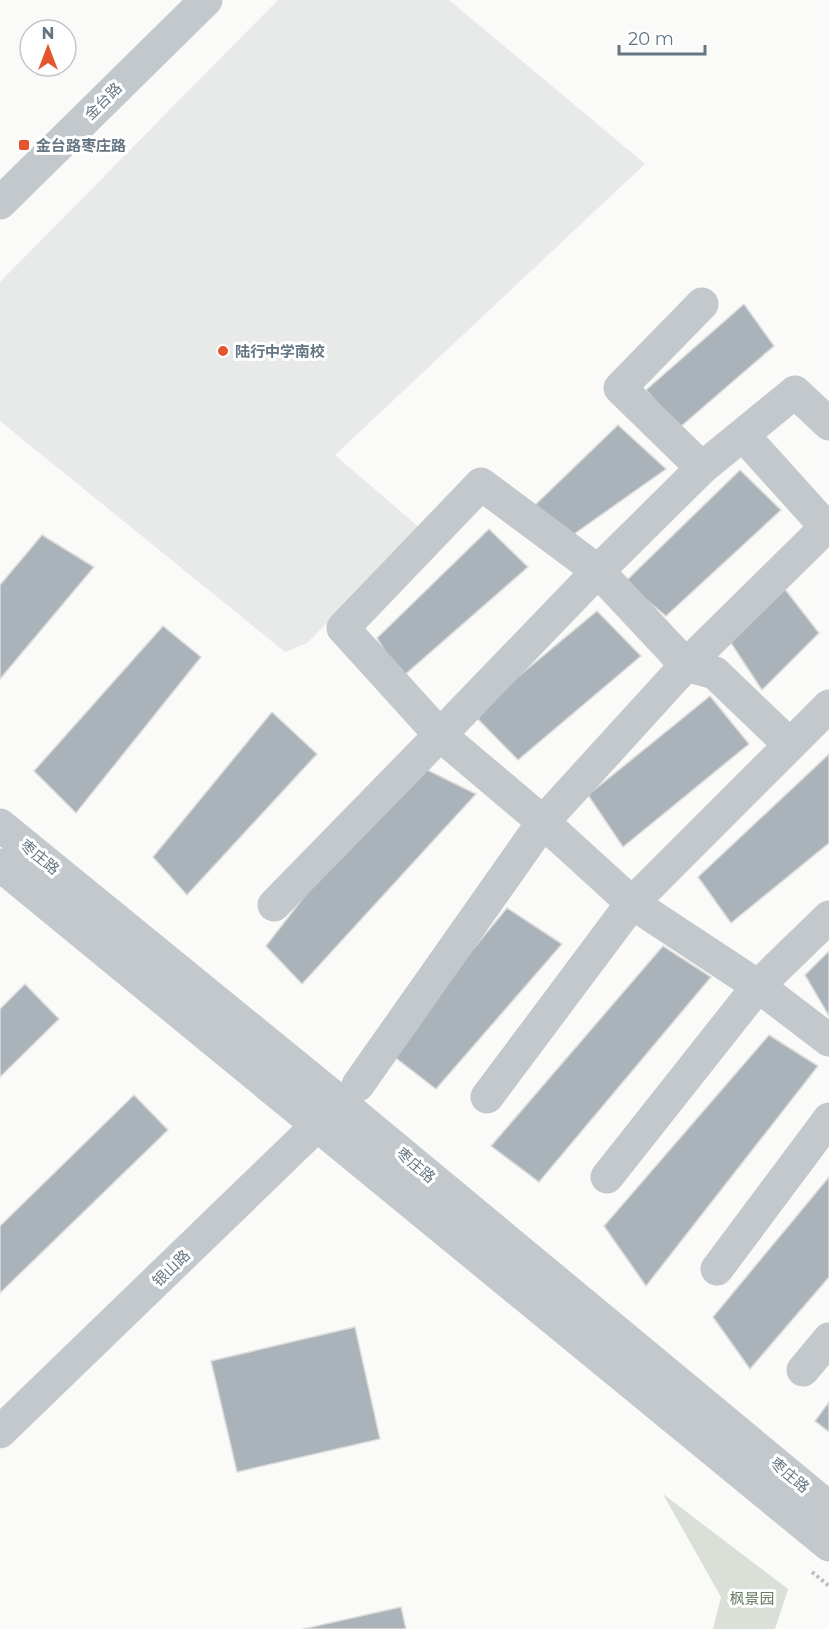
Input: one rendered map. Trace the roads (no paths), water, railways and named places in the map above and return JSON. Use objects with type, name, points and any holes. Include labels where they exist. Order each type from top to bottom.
[{"type":"street","name":"金台路","points":[[0,203],[206,0]]},
{"type":"street","points":[[702,304],[620,388],[702,468]]},
{"type":"street","points":[[274,905],[598,571],[702,468],[795,392],[829,424]]},
{"type":"street","points":[[743,435],[827,525]]},
{"type":"street","points":[[790,745],[715,673],[686,664],[598,571],[481,484],[343,628],[440,735],[543,822],[632,903],[758,986],[829,1040]]},
{"type":"street","name":"银山路","points":[[0,1432],[349,1094],[543,822],[686,664],[827,525]]},
{"type":"street","points":[[487,1097],[632,903],[829,705]]},
{"type":"street","name":"枣庄路","points":[[0,825],[349,1094],[829,1508]]},
{"type":"street","name":"枣庄路","points":[[0,865],[829,1545]]},
{"type":"street","points":[[607,1177],[758,986],[829,917]]},
{"type":"street","points":[[717,1269],[829,1119]]},
{"type":"street","points":[[803,1370],[829,1339]]},
{"type":"place","name":"金台路枣庄路","points":[[24,145]]},
{"type":"place","name":"陆行中学南校","points":[[223,351]]},
{"type":"park label","name":"枫景园","points":[[752,1598]]}]
